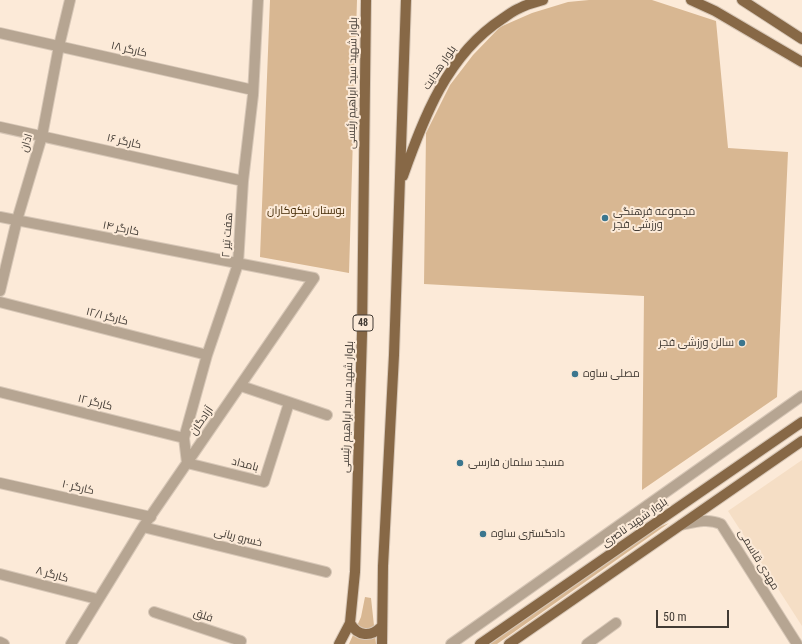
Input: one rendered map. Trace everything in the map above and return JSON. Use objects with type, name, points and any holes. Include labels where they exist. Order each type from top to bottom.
[{"type":"main road","name":"بلوار شهید سید ابراهیم رئیسی","points":[[339,644],[350,623],[355,572],[362,334],[366,0]]},
{"type":"main road","points":[[382,644],[394,355],[406,0]]},
{"type":"main road","name":"بلوار هدایت","points":[[400,185],[421,126],[434,98],[450,72],[470,46],[491,26],[519,8],[543,0]]},
{"type":"main road","points":[[691,0],[716,11],[802,62]]},
{"type":"main road","points":[[742,0],[802,39]]},
{"type":"main road","name":"بلوار شهید ناصری","points":[[480,644],[802,422]]},
{"type":"main road","points":[[509,644],[802,441]]},
{"type":"main road","points":[[350,623],[355,630],[367,635],[376,633],[382,627]]},
{"type":"street","name":"اذان","points":[[0,291],[17,220],[42,136],[59,46],[70,0]]},
{"type":"street","name":"هفت تیر ۲","points":[[187,463],[184,438],[207,355],[238,264],[243,181],[253,90],[256,0]]},
{"type":"street","name":"کارگر ۱۸","points":[[0,33],[253,90]]},
{"type":"street","name":"کارگر ۱۶","points":[[0,127],[243,181]]},
{"type":"street","name":"کارگر ۱۴","points":[[0,217],[238,264]]},
{"type":"street","name":"آزادگان","points":[[70,644],[144,527],[314,278],[238,264]]},
{"type":"street","name":"کارگر ۱۲/۱","points":[[0,302],[207,355]]},
{"type":"street","points":[[241,386],[327,415]]},
{"type":"street","name":"کارگر ۱۲","points":[[0,392],[184,438]]},
{"type":"street","points":[[451,644],[802,396]]},
{"type":"street","name":"بامداد","points":[[187,463],[264,482],[289,403]]},
{"type":"street","name":"کارگر ۱۰","points":[[0,483],[151,517]]},
{"type":"street","name":"مهدی قاسمی","points":[[679,525],[702,520],[715,521],[721,524],[797,644]]},
{"type":"street","name":"خسرو ربانی","points":[[144,527],[326,572]]},
{"type":"street","name":"کارگر ۸","points":[[0,574],[97,600]]},
{"type":"street","name":"فلق","points":[[154,612],[241,641],[240,644]]},
{"type":"street","points":[[587,644],[616,623]]},
{"type":"street","points":[[0,642],[4,644]]},
{"type":"shaded area","points":[[802,460],[802,626],[728,511]]},
{"type":"green space","name":"بوستان نیکوکاران","points":[[270,0],[357,0],[349,273],[260,257]]},
{"type":"green space","name":"مجموعه فرهنگی ورزشی فجر","points":[[589,0],[652,0],[716,21],[728,148],[788,152],[777,397],[642,490],[644,296],[424,284],[426,133],[450,85],[473,55],[500,27],[532,13],[568,2]]},
{"type":"green space","points":[[669,523],[497,644],[490,644],[652,530]]},
{"type":"green space","points":[[365,597],[371,598],[376,644],[349,644],[361,617]]},
{"type":"place","name":"مجموعه فرهنگی ورزشی فجر","points":[[605,218]]},
{"type":"place","name":"سالن ورزشی فجر","points":[[742,343]]},
{"type":"place","name":"مصلی ساوه","points":[[575,374]]},
{"type":"place","name":"مسجد سلمان فارسی","points":[[460,463]]},
{"type":"place","name":"دادگستری ساوه","points":[[483,534]]}]
